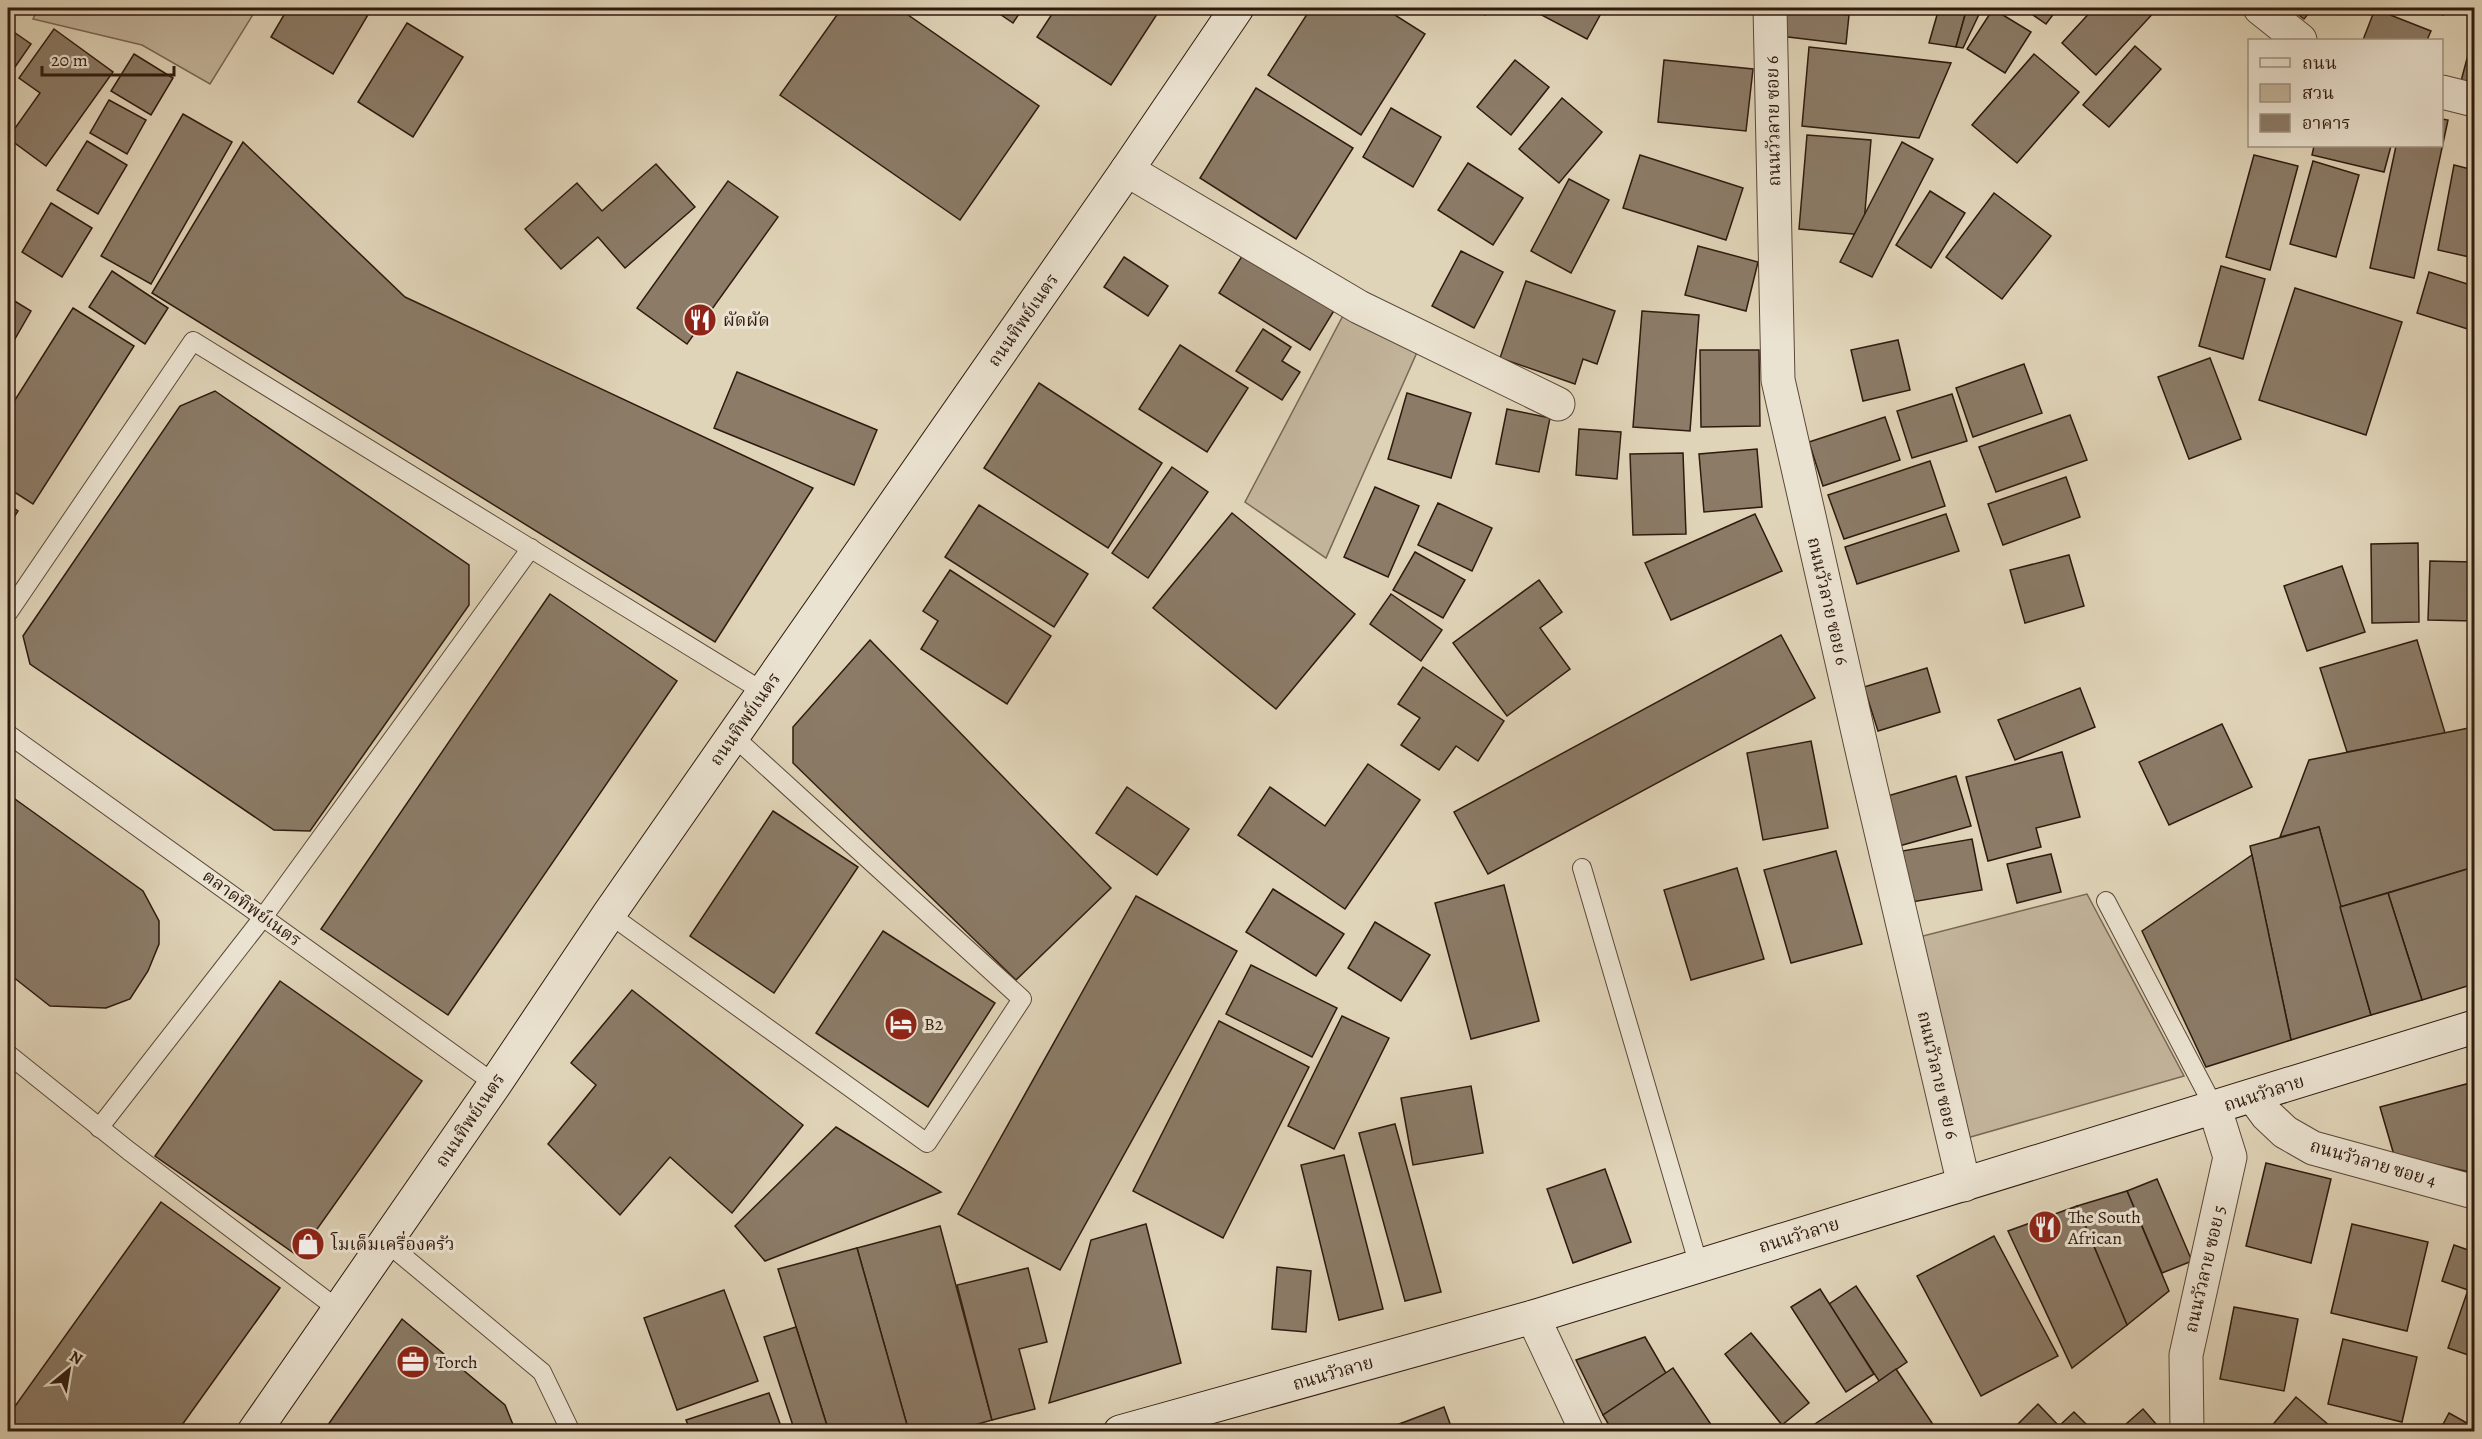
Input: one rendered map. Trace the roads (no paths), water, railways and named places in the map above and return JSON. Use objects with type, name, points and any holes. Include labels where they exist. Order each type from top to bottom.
[{"type":"street","name":"ถนนทิพย์เนตร","points":[[254,1431],[1237,8]]},
{"type":"street","name":"ถนนวัวลาย ซอย 6","points":[[1770,8],[1778,380],[1867,774],[1964,1185]]},
{"type":"street","points":[[2260,8],[2299,39]]},
{"type":"street","points":[[2443,92],[2475,100]]},
{"type":"street","points":[[1127,170],[1359,307],[1558,404]]},
{"type":"street","name":"ถนนวัวลาย","points":[[1120,1431],[1533,1317],[2215,1109],[2475,1027]]},
{"type":"street","name":"ถนนวัวลาย ซอย 4","points":[[2253,1096],[2267,1115],[2285,1132],[2313,1148],[2475,1192]]},
{"type":"street","name":"ถนนวัวลาย ซอย 5","points":[[2187,1431],[2186,1355],[2230,1157],[2215,1109]]},
{"type":"street","points":[[1533,1317],[1587,1431]]},
{"type":"lane","points":[[8,613],[194,341],[764,692]]},
{"type":"lane","points":[[99,1128],[264,916],[531,548]]},
{"type":"lane","name":"ตลาดทิพย์เนตร","points":[[8,734],[495,1084]]},
{"type":"lane","points":[[609,914],[927,1143],[1022,999],[733,736]]},
{"type":"lane","points":[[1582,868],[1699,1266]]},
{"type":"lane","points":[[2106,901],[2215,1109]]},
{"type":"lane","points":[[8,1054],[99,1128],[339,1310]]},
{"type":"lane","points":[[386,1242],[542,1372],[571,1431]]},
{"type":"place","name":"ผัดผัด","points":[[700,320]]},
{"type":"place","name":"B2","points":[[901,1024]]},
{"type":"place","name":"The South African","points":[[2045,1227]]},
{"type":"place","name":"โมเด็มเครื่องครัว","points":[[308,1244]]},
{"type":"place","name":"Torch","points":[[413,1362]]}]
